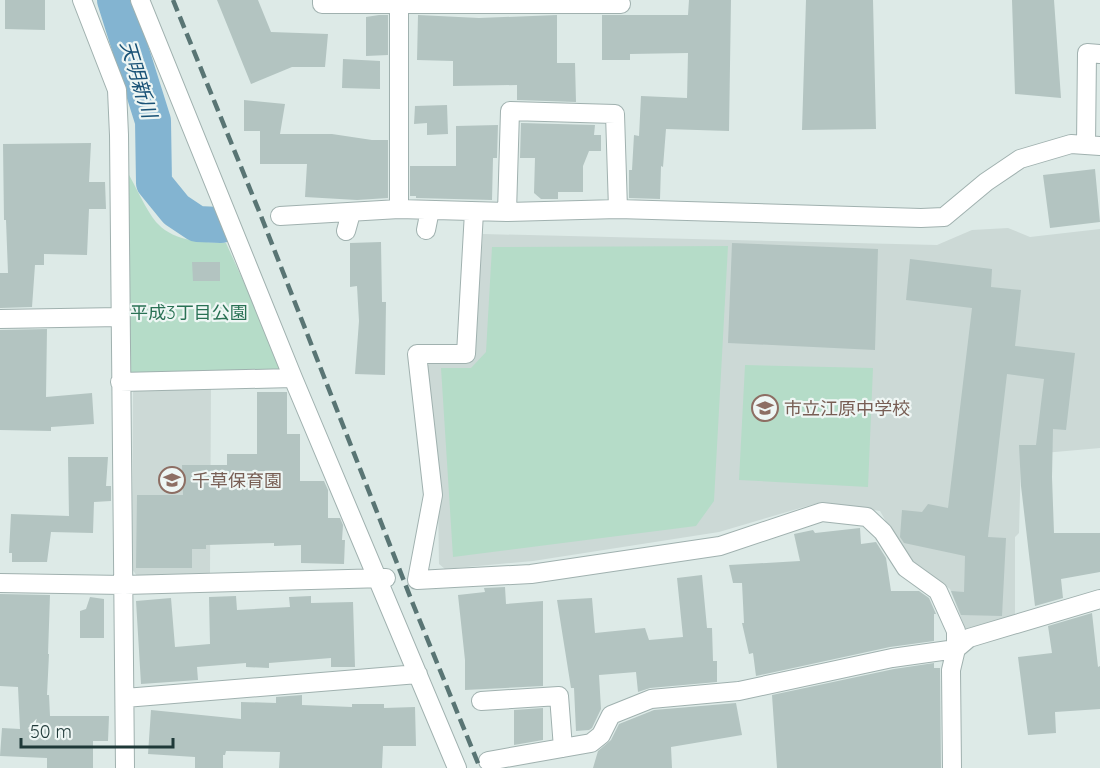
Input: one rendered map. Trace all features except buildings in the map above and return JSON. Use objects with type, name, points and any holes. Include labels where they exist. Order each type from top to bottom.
[{"type":"street","points":[[82,0],[117,90],[125,768]]},
{"type":"street","points":[[140,0],[293,378],[382,578],[457,768]]},
{"type":"street","points":[[322,0],[322,4],[621,4]]},
{"type":"street","points":[[399,4],[399,209]]},
{"type":"street","points":[[280,216],[399,209],[507,212],[618,209],[944,217],[986,182],[1020,159],[1071,144],[1093,145],[1088,52],[1100,54]]},
{"type":"street","points":[[507,212],[510,111],[615,114],[618,209]]},
{"type":"street","points":[[426,230],[430,210]]},
{"type":"street","points":[[474,212],[466,354],[417,354],[433,495],[417,580],[531,574],[720,546],[822,512],[867,517],[883,532],[906,568],[938,591],[956,631],[956,649],[951,670],[952,768]]},
{"type":"street","points":[[346,231],[351,213]]},
{"type":"street","points":[[0,319],[120,317]]},
{"type":"street","points":[[120,382],[293,378]]},
{"type":"street","points":[[0,583],[124,585],[382,578]]},
{"type":"street","points":[[488,761],[591,743],[601,735],[611,715],[651,699],[739,691],[892,658],[956,649],[969,638],[1100,599]]},
{"type":"street","points":[[125,698],[418,674]]},
{"type":"street","points":[[481,701],[559,696],[563,748]]},
{"type":"shaded area","name":"市立江原中学校","points":[[1008,228],[1030,237],[1100,229],[1100,448],[1021,455],[1019,533],[1015,537],[1015,618],[967,633],[950,589],[908,560],[880,511],[821,502],[719,532],[533,561],[445,569],[439,564],[438,499],[426,368],[431,361],[473,356],[483,234],[937,245],[972,230]]},
{"type":"shaded area","name":"千草保育園","points":[[140,386],[211,386],[210,573],[137,576],[132,569],[133,392]]},
{"type":"green space","name":"平成3丁目公園","points":[[129,175],[150,214],[165,230],[190,240],[226,243],[282,366],[277,374],[129,374]]},
{"type":"green space","points":[[728,246],[714,501],[696,526],[453,557],[441,368],[471,368],[486,352],[492,247]]},
{"type":"green space","points":[[745,365],[873,368],[868,487],[739,480]]},
{"type":"waterway","name":"天明新川","points":[[115,0],[153,121],[154,183],[176,210],[197,224],[221,225]]},
{"type":"railway","points":[[173,0],[480,768]]},
{"type":"place","name":"市立江原中学校","points":[[765,408]]},
{"type":"place","name":"千草保育園","points":[[172,480]]}]
